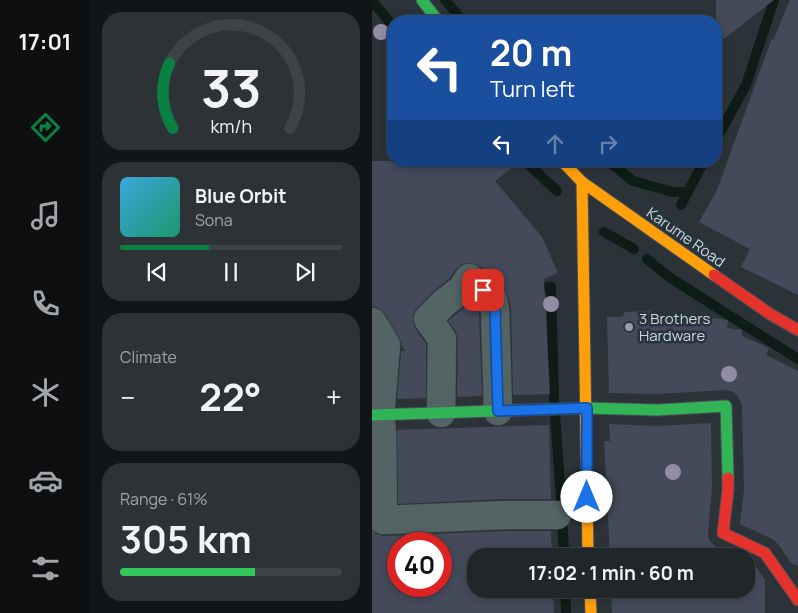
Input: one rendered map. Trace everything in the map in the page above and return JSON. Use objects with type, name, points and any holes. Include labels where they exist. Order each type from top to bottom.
[{"type":"street","points":[[422,0],[433,15]]},
{"type":"street","name":"Karume Road","points":[[568,167],[582,182],[754,303],[798,330]]},
{"type":"street","points":[[582,182],[588,548]]},
{"type":"street","points":[[441,413],[442,339],[428,319],[462,289],[469,278],[493,299],[495,310],[498,411]]},
{"type":"street","points":[[372,322],[386,345],[376,415],[382,433],[383,520],[557,515]]},
{"type":"street","points":[[376,415],[556,408],[657,410],[726,406],[728,490],[723,533],[765,553],[798,600]]},
{"type":"street","points":[[590,598],[590,613]]},
{"type":"street","points":[[788,613],[798,604]]},
{"type":"building","points":[[716,0],[774,0],[722,40],[722,15],[716,15]]},
{"type":"building","points":[[790,0],[798,0],[798,295],[741,267],[750,249],[699,222],[717,190],[772,38],[773,40]]},
{"type":"building","points":[[372,161],[387,161],[387,167],[513,167],[495,181],[542,237],[558,273],[544,279],[550,394],[513,395],[511,309],[508,296],[503,287],[479,266],[471,263],[462,264],[413,314],[415,328],[426,344],[426,398],[397,399],[401,351],[405,351],[385,314],[380,309],[372,306]]},
{"type":"building","points":[[472,301],[479,307],[482,396],[457,397],[458,339],[455,330],[448,321]]},
{"type":"building","points":[[651,311],[651,315],[682,314],[728,320],[727,328],[742,330],[742,336],[769,348],[766,355],[798,371],[798,566],[791,563],[778,544],[772,539],[740,524],[744,490],[742,406],[734,392],[725,390],[657,394],[609,393],[607,317],[623,317],[624,312]]},
{"type":"building","points":[[711,423],[712,489],[708,532],[709,540],[718,548],[610,548],[604,441],[610,441],[609,424],[657,426]]},
{"type":"building","points":[[549,425],[551,499],[504,499],[398,504],[397,430]]},
{"type":"building","points":[[372,530],[376,534],[387,536],[387,597],[452,597],[452,533],[551,531],[552,548],[467,548],[467,598],[553,598],[554,613],[372,613]]},
{"type":"building","points":[[755,565],[765,580],[765,613],[612,613],[611,598],[755,598]]},
{"type":"waterway","points":[[445,0],[458,15]]},
{"type":"waterway","points":[[722,129],[746,85],[774,0]]},
{"type":"waterway","points":[[372,1],[387,19]]},
{"type":"waterway","points":[[531,167],[557,191]]},
{"type":"waterway","points":[[616,167],[633,181],[673,192],[687,192]]},
{"type":"waterway","points":[[681,205],[701,167]]},
{"type":"waterway","points":[[604,232],[634,249]]},
{"type":"waterway","points":[[647,259],[669,277],[798,359]]},
{"type":"waterway","points":[[532,289],[551,287],[554,400],[564,548]]},
{"type":"waterway","points":[[565,598],[566,613]]},
{"type":"traffic: fast","points":[[422,0],[433,15]]},
{"type":"traffic: fast","points":[[372,415],[587,408],[657,410],[726,406],[728,478]]},
{"type":"traffic: slow","points":[[568,167],[582,182],[714,275]]},
{"type":"traffic: slow","points":[[582,182],[588,548]]},
{"type":"traffic: slow","points":[[590,598],[591,613]]},
{"type":"traffic: jam","points":[[714,275],[770,314],[798,330]]},
{"type":"traffic: jam","points":[[728,478],[723,533],[765,553],[798,600]]},
{"type":"place","name":"3 Brothers Hardware","points":[[629,327]]},
{"type":"route","points":[[483,290],[493,299],[495,310],[498,411],[587,408],[587,497]]}]
